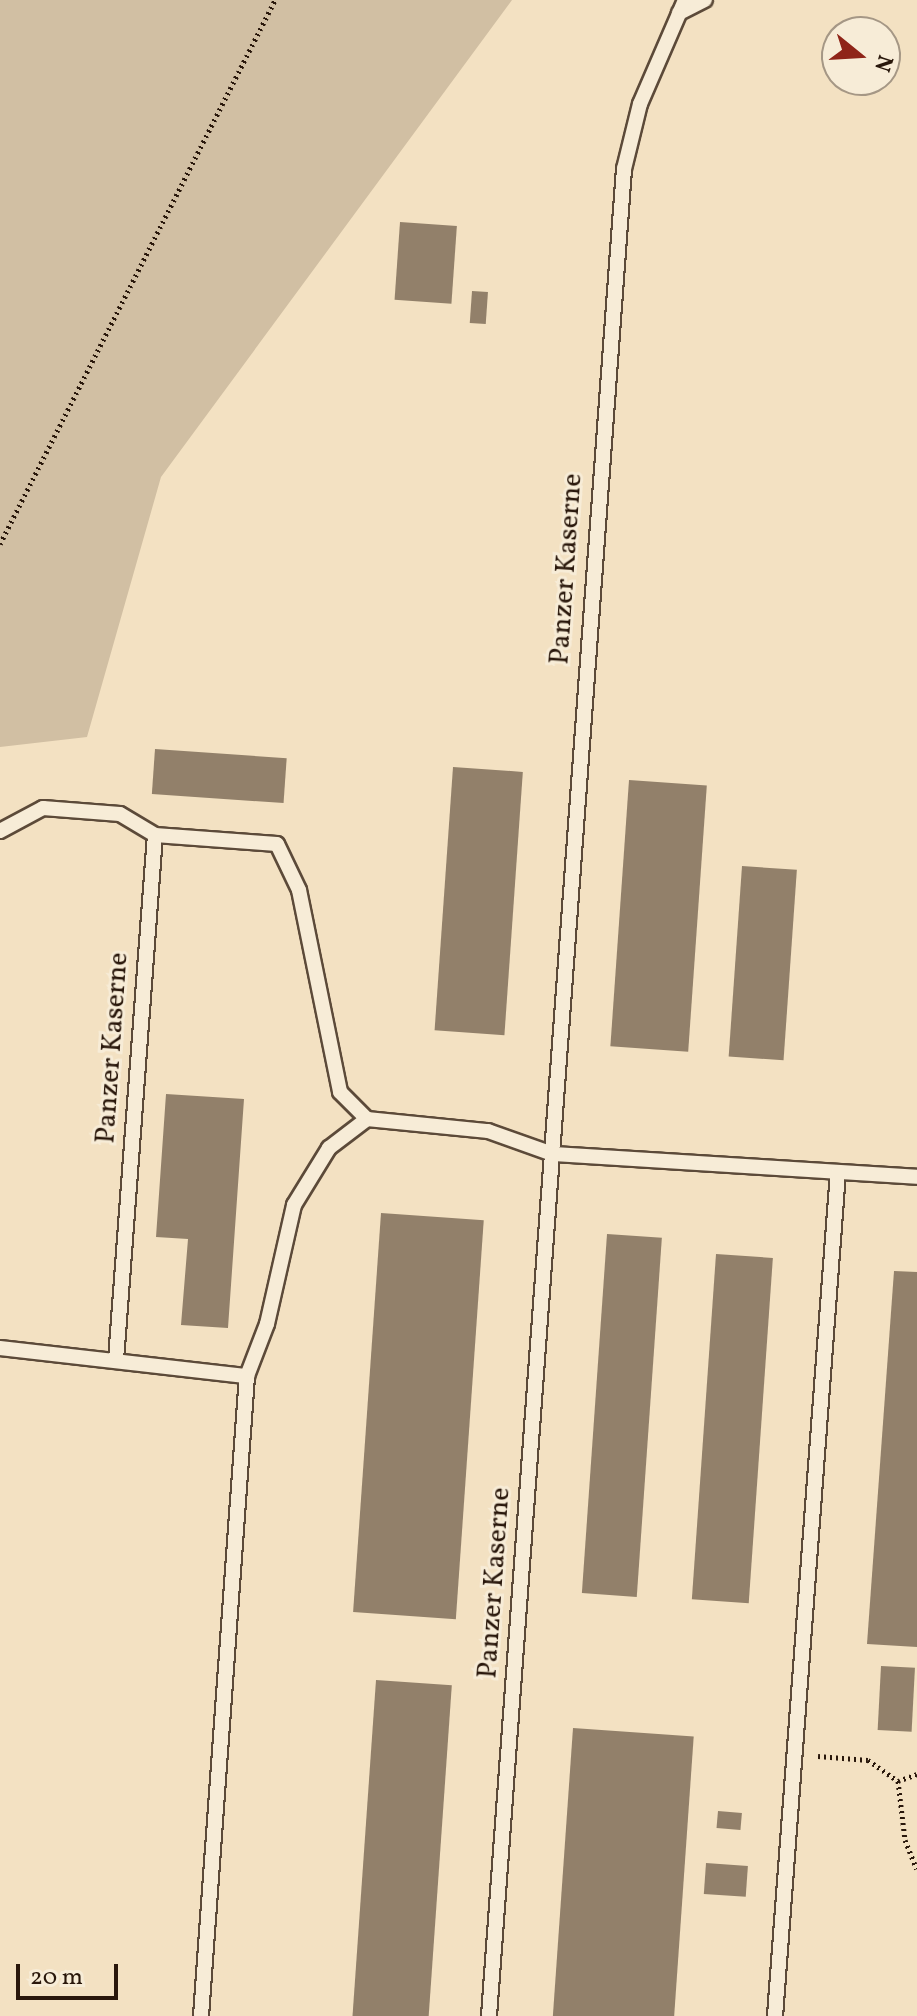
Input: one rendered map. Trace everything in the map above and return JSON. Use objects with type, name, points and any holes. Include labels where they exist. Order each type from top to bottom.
[{"type":"lane","points":[[682,7],[705,0]]},
{"type":"lane","name":"Panzer Kaserne","points":[[489,2016],[624,169],[640,104],[682,7]]},
{"type":"lane","points":[[0,831],[43,808],[120,814],[155,835],[277,844],[299,890],[340,1092],[367,1119],[488,1131],[553,1154],[917,1177]]},
{"type":"lane","name":"Panzer Kaserne","points":[[116,1360],[155,835]]},
{"type":"lane","points":[[201,2016],[247,1376],[267,1324],[294,1205],[329,1148],[367,1119]]},
{"type":"lane","points":[[775,2016],[838,1172]]},
{"type":"lane","points":[[0,1348],[247,1376]]},
{"type":"path","points":[[0,544],[275,0]]},
{"type":"path","points":[[795,1754],[868,1760],[898,1781],[905,1840],[917,1869]]},
{"type":"path","points":[[898,1781],[917,1774]]},
{"type":"shaded area","points":[[0,0],[512,0],[161,477],[87,737],[0,747]]},
{"type":"building","points":[[400,222],[457,226],[451,304],[395,300]]},
{"type":"building","points":[[472,291],[488,292],[486,324],[470,323]]},
{"type":"building","points":[[155,749],[287,758],[284,803],[152,794]]},
{"type":"building","points":[[453,767],[523,772],[504,1035],[435,1030]]},
{"type":"building","points":[[629,780],[707,785],[688,1052],[610,1046]]},
{"type":"building","points":[[742,866],[797,870],[784,1060],[729,1057]]},
{"type":"building","points":[[166,1094],[244,1099],[228,1328],[181,1325],[188,1239],[156,1237]]},
{"type":"building","points":[[381,1213],[484,1220],[456,1619],[353,1612]]},
{"type":"building","points":[[607,1234],[662,1238],[637,1597],[582,1593]]},
{"type":"building","points":[[716,1254],[773,1258],[749,1603],[692,1599]]},
{"type":"building","points":[[894,1271],[917,1272],[917,1647],[867,1644]]},
{"type":"building","points":[[881,1666],[915,1668],[912,1732],[878,1730]]},
{"type":"building","points":[[376,1680],[452,1685],[429,2016],[353,2016]]},
{"type":"building","points":[[573,1728],[694,1736],[674,2016],[553,2016]]},
{"type":"building","points":[[718,1811],[742,1813],[740,1830],[717,1828]]},
{"type":"building","points":[[706,1863],[748,1866],[746,1897],[704,1894]]}]
